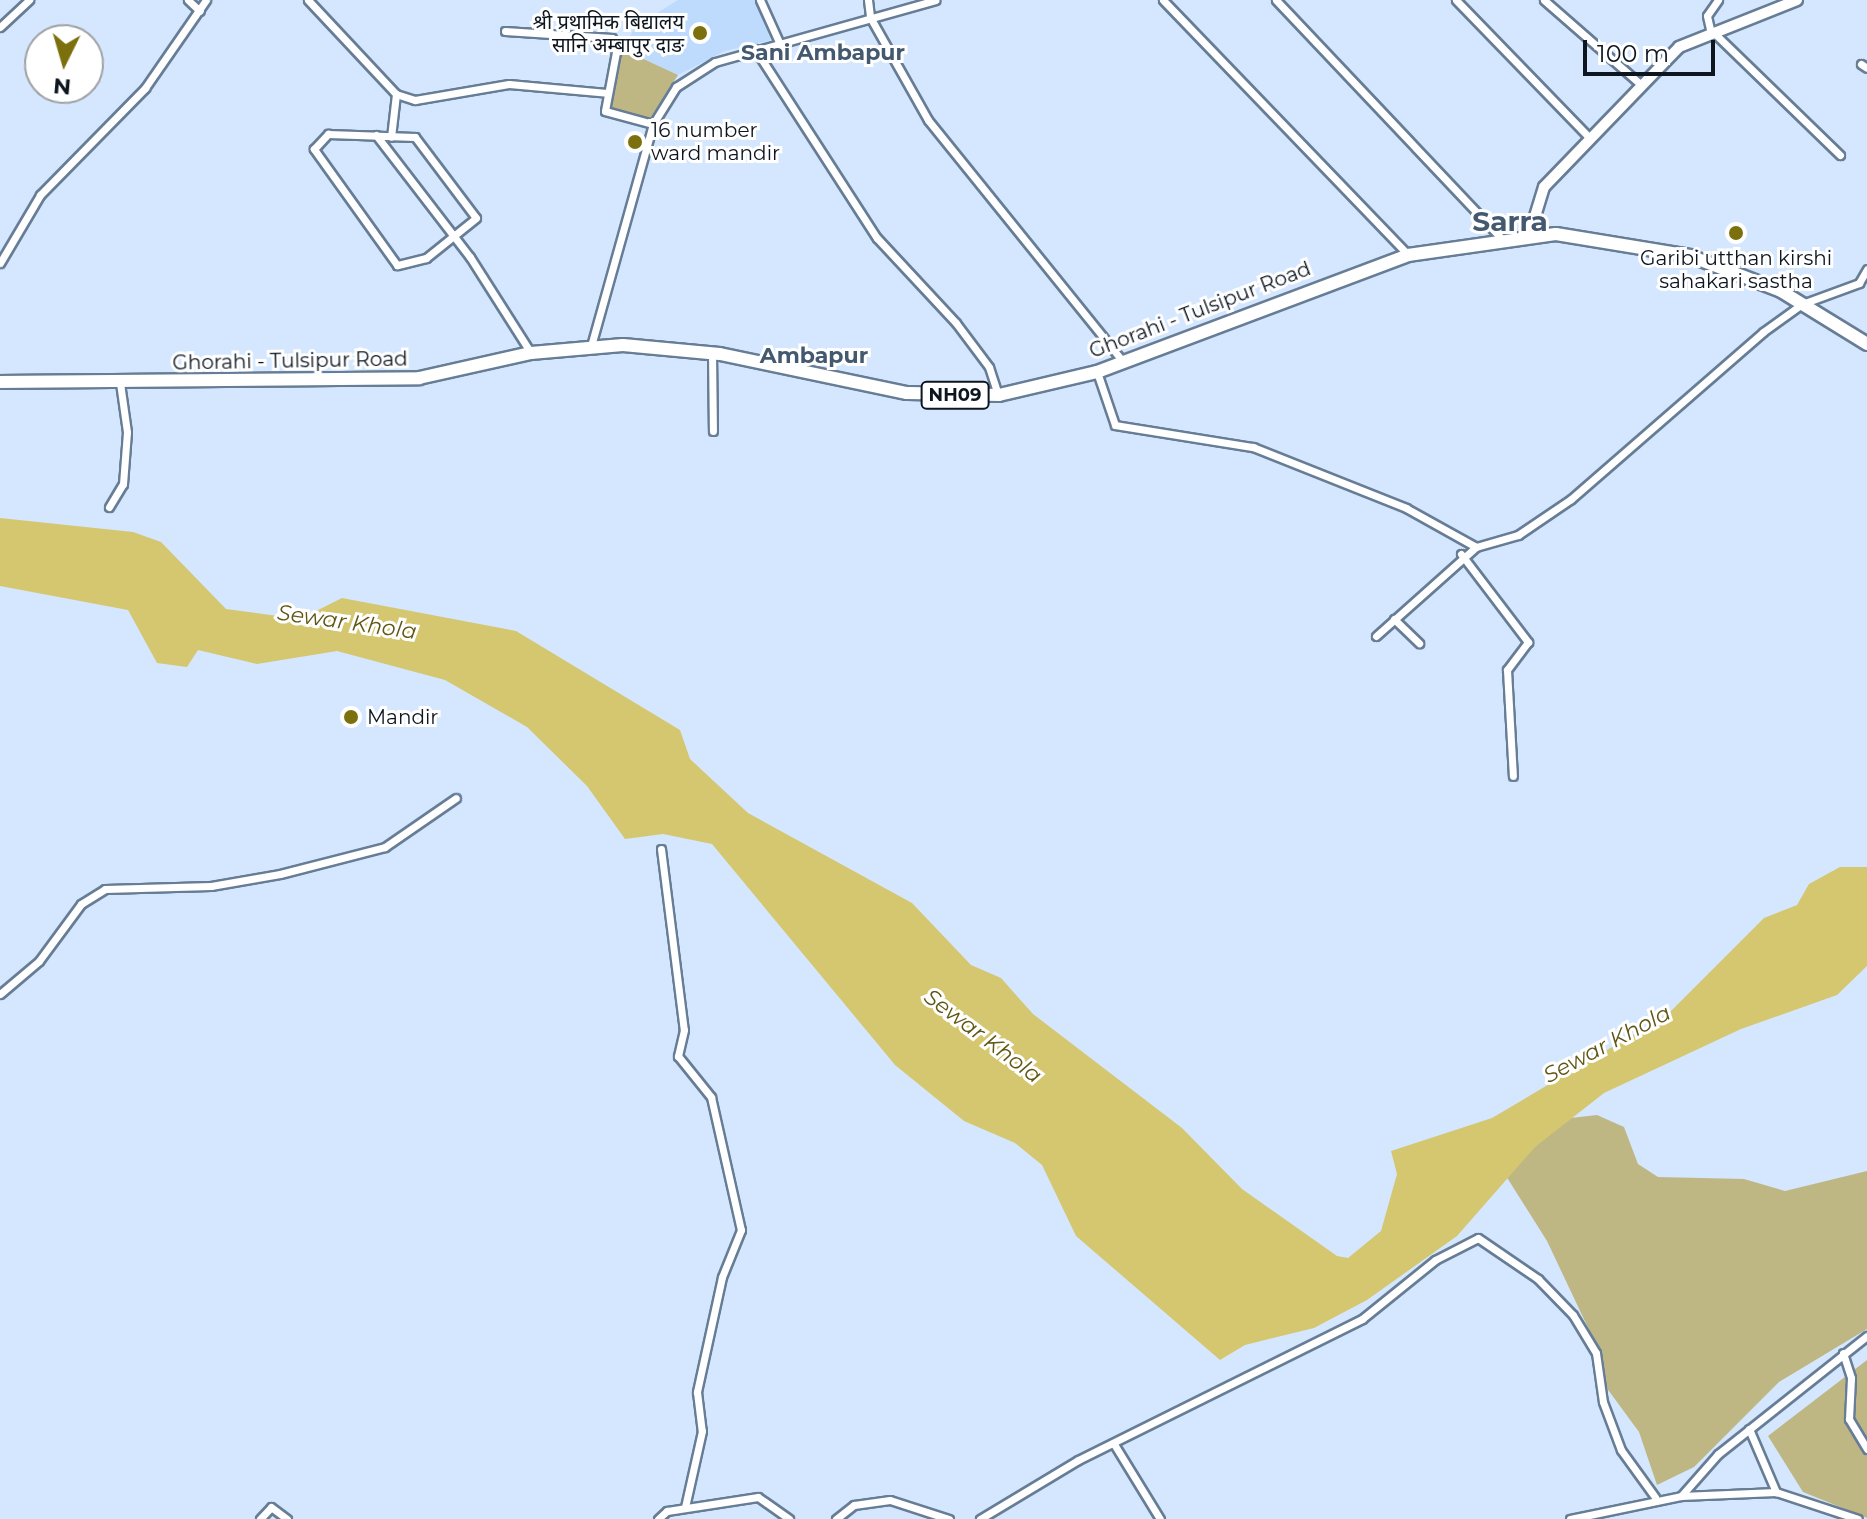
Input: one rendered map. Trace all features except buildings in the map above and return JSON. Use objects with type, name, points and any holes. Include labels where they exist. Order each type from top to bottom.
[{"type":"main road","name":"Ghorahi - Tulsipur Road","points":[[0,382],[419,378],[531,353],[591,346],[712,353],[907,393],[999,395],[1097,372],[1120,358],[1408,255],[1529,236],[1658,248],[1802,304],[1867,344]]},
{"type":"street","points":[[0,27],[29,0]]},
{"type":"street","points":[[188,0],[200,11]]},
{"type":"street","points":[[0,263],[40,195],[145,88],[206,0]]},
{"type":"street","points":[[308,0],[396,94],[415,100],[509,84],[607,93]]},
{"type":"street","points":[[760,0],[779,42]]},
{"type":"street","points":[[868,0],[870,17],[928,120],[1120,358]]},
{"type":"street","points":[[591,346],[653,124],[692,73],[755,49],[935,0]]},
{"type":"street","points":[[1163,0],[1408,255]]},
{"type":"street","points":[[1276,0],[1502,239]]},
{"type":"street","points":[[1456,0],[1587,135]]},
{"type":"street","points":[[1544,0],[1639,83]]},
{"type":"street","points":[[1718,0],[1707,16],[1710,29],[1840,155]]},
{"type":"street","points":[[1529,236],[1544,187],[1587,135],[1639,83],[1710,29],[1773,5],[1797,0]]},
{"type":"street","points":[[505,31],[612,38],[616,52],[607,93],[609,117],[653,124]]},
{"type":"street","points":[[755,49],[877,238],[956,323],[989,367],[999,395]]},
{"type":"street","points":[[391,137],[396,94]]},
{"type":"street","points":[[328,134],[376,135],[415,137],[476,218],[426,258],[397,265],[314,149],[328,134]]},
{"type":"street","points":[[376,135],[531,353]]},
{"type":"street","points":[[1376,636],[1461,554],[1518,535],[1571,499],[1802,304],[1859,283],[1867,269]]},
{"type":"street","points":[[712,353],[713,431]]},
{"type":"street","points":[[1097,372],[1115,425],[1253,447],[1406,508],[1476,547]]},
{"type":"street","points":[[109,507],[123,484],[127,432],[120,383]]},
{"type":"street","points":[[1461,554],[1528,642],[1507,670],[1513,776]]},
{"type":"street","points":[[1394,619],[1419,643]]},
{"type":"street","points":[[0,994],[39,961],[81,904],[105,889],[211,886],[280,874],[385,847],[456,798]]},
{"type":"street","points":[[661,849],[684,1030],[678,1056],[711,1097],[741,1230],[722,1277],[697,1392],[702,1431],[685,1507]]},
{"type":"street","points":[[980,1519],[1114,1444],[1352,1324],[1435,1260],[1478,1238],[1538,1279],[1573,1315],[1596,1353],[1603,1402],[1621,1450],[1655,1497]]},
{"type":"street","points":[[1681,1496],[1749,1429],[1867,1336]]},
{"type":"street","points":[[1843,1353],[1851,1378],[1849,1419],[1867,1449]]},
{"type":"street","points":[[1749,1429],[1776,1492]]},
{"type":"street","points":[[1114,1444],[1160,1519]]},
{"type":"street","points":[[1570,1519],[1655,1497],[1776,1492],[1858,1519]]},
{"type":"street","points":[[658,1519],[685,1507],[758,1497],[789,1519]]},
{"type":"street","points":[[836,1519],[854,1505],[890,1500],[949,1519]]},
{"type":"street","points":[[260,1519],[271,1507],[287,1519]]},
{"type":"shaded area","name":"श्री प्रथामिक बिद्यालय सानि अम्बापुर दाङ","points":[[678,0],[755,0],[771,40],[725,51],[678,75],[622,49],[636,26]]},
{"type":"shaded area","points":[[622,49],[678,75],[649,120],[611,109]]},
{"type":"shaded area","points":[[1597,1115],[1624,1127],[1638,1164],[1658,1177],[1744,1179],[1785,1191],[1867,1171],[1867,1329],[1779,1382],[1694,1467],[1657,1485],[1639,1432],[1606,1387],[1599,1351],[1547,1241],[1506,1176],[1562,1119]]},
{"type":"shaded area","points":[[1867,1360],[1867,1518],[1803,1492],[1768,1436]]},
{"type":"water","name":"Sewar Khola","points":[[0,518],[133,532],[161,542],[226,609],[300,619],[342,598],[516,631],[680,730],[690,759],[748,813],[912,903],[971,965],[1001,978],[1033,1014],[1182,1128],[1242,1189],[1337,1256],[1348,1258],[1381,1231],[1397,1174],[1391,1151],[1492,1118],[1668,1014],[1764,918],[1797,905],[1809,884],[1840,867],[1867,867],[1867,966],[1837,995],[1741,1029],[1604,1093],[1535,1147],[1457,1236],[1367,1300],[1314,1328],[1245,1345],[1220,1360],[1076,1236],[1042,1165],[1015,1143],[964,1121],[895,1065],[712,844],[663,834],[625,839],[587,786],[527,727],[445,680],[337,651],[257,664],[198,650],[187,667],[157,663],[128,610],[0,586]]},
{"type":"place","name":"श्री प्रथामिक बिद्यालय सानि अम्बापुर दाङ","points":[[700,33]]},
{"type":"place","name":"16 number ward mandir","points":[[635,142]]},
{"type":"place","name":"Garibi utthan kirshi sahakari sastha","points":[[1736,233]]},
{"type":"place","name":"Mandir","points":[[351,717]]},
{"type":"district","name":"Sani Ambapur","points":[[823,53]]},
{"type":"district","name":"Sarra","points":[[1510,221]]},
{"type":"district","name":"Ambapur","points":[[814,356]]}]
